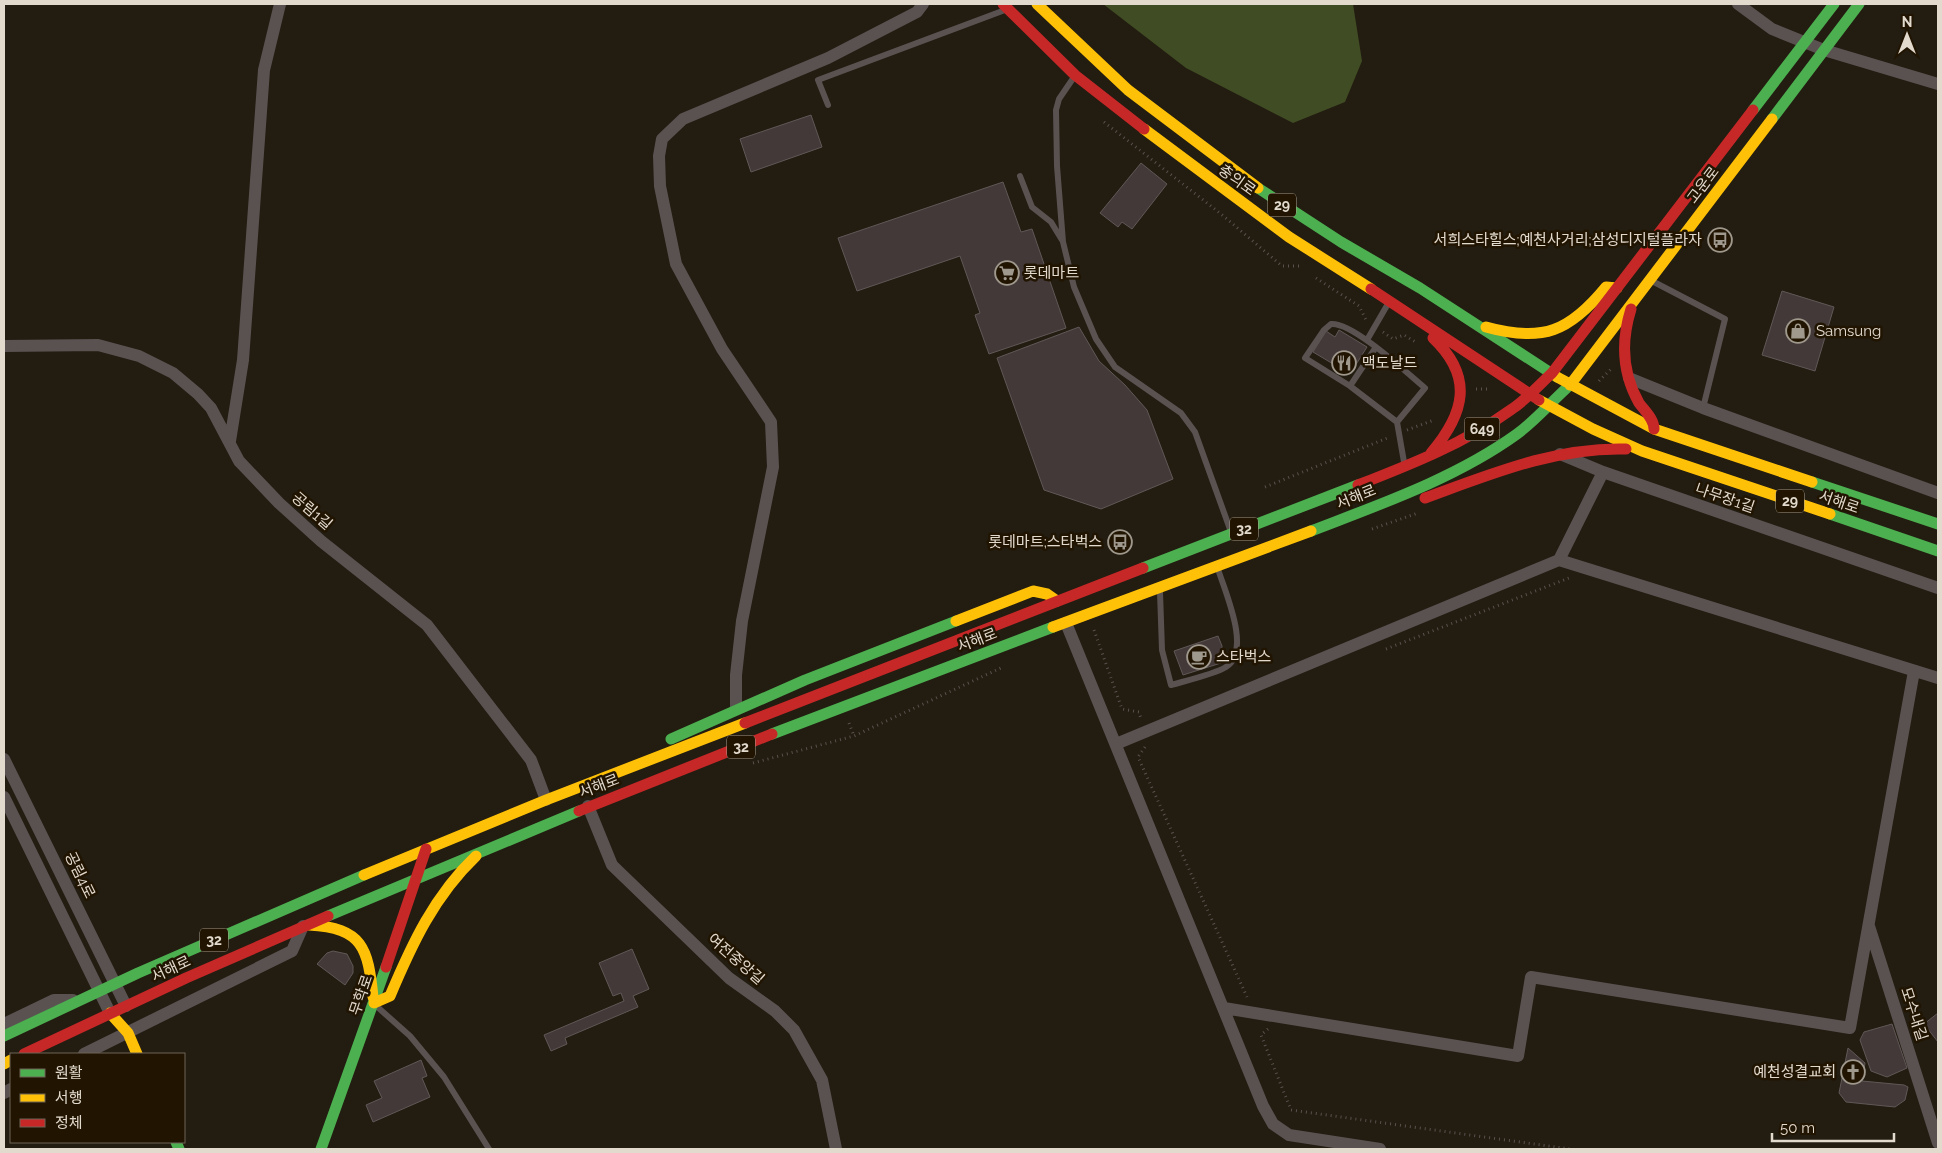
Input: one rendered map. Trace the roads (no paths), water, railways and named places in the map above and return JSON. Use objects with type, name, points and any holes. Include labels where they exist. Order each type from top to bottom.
[{"type":"main road","name":"충의로","points":[[1037,4],[1128,90],[1264,193],[1341,242],[1420,288],[1570,385]]},
{"type":"main road","name":"고운로","points":[[1529,394],[1552,373],[1834,4]]},
{"type":"main road","name":"고운로","points":[[1570,385],[1859,4]]},
{"type":"main road","name":"충의로","points":[[1006,6],[1075,75],[1168,148],[1289,237],[1529,394],[1548,404]]},
{"type":"main road","points":[[1353,515],[1359,522],[1526,463],[1560,454],[1603,448],[1642,451],[1641,436],[1654,429],[1654,423],[1645,413],[1629,378],[1623,348],[1627,320],[1634,300],[1623,299],[1617,288],[1606,287],[1578,318],[1554,329],[1503,332],[1467,320]]},
{"type":"main road","points":[[1420,288],[1424,296],[1422,306],[1407,314],[1409,320],[1444,347],[1451,355],[1461,382],[1460,404],[1456,414],[1439,444],[1429,455]]},
{"type":"main road","name":"서해로","points":[[1570,385],[1654,429],[1938,524]]},
{"type":"main road","name":"32","points":[[1548,404],[1570,385]]},
{"type":"main road","name":"서해로","points":[[4,1036],[115,983],[426,849],[546,800],[1232,534],[1429,455],[1482,429],[1514,408],[1529,394]]},
{"type":"main road","name":"서해로","points":[[26,1053],[304,924],[588,806],[1353,515],[1436,480],[1480,459],[1518,433],[1548,404],[1596,431],[1642,451],[1938,551]]},
{"type":"main road","points":[[1429,455],[1439,457],[1444,465],[1443,472],[1436,480]]},
{"type":"main road","points":[[546,800],[736,708],[829,668],[1033,591],[1047,594],[1057,601]]},
{"type":"main road","name":"무학로","points":[[320,1149],[374,1003],[426,849]]},
{"type":"main road","points":[[304,924],[332,925],[346,930],[356,937],[365,949],[370,965],[374,1003],[390,996],[423,922],[446,885],[485,849]]},
{"type":"main road","points":[[126,1006],[128,1033]]},
{"type":"main road","points":[[110,1013],[128,1033],[137,1053]]},
{"type":"street","points":[[230,441],[243,360],[264,70],[280,4]]},
{"type":"street","points":[[736,708],[736,675],[742,621],[773,467],[771,422],[722,349],[676,264],[660,186],[658,156],[662,138],[682,119],[828,58],[917,12],[923,4]]},
{"type":"street","points":[[1738,4],[1772,29],[1804,42],[1824,50],[1938,84]]},
{"type":"street","name":"공림1길","points":[[4,346],[98,345],[139,356],[173,373],[211,408],[239,461],[279,503],[321,541],[427,625],[531,760],[546,800]]},
{"type":"street","points":[[1629,378],[1703,408],[1938,493]]},
{"type":"street","name":"나무장1길","points":[[1560,454],[1602,472],[1938,588]]},
{"type":"street","points":[[1559,560],[1602,472]]},
{"type":"street","points":[[1116,744],[1148,736],[1559,560],[1938,678]]},
{"type":"street","points":[[1066,623],[1263,1106],[1273,1124],[1290,1135],[1363,1148],[1380,1149]]},
{"type":"street","points":[[1224,1008],[1518,1056],[1531,977],[1850,1028],[1914,671]]},
{"type":"street","name":"공림4로","points":[[4,759],[126,1006]]},
{"type":"street","points":[[4,796],[110,1013]]},
{"type":"street","name":"여전중앙길","points":[[588,806],[612,865],[729,978],[775,1011],[794,1030],[822,1080],[836,1149]]},
{"type":"street","points":[[86,1053],[292,951],[304,924]]},
{"type":"street","name":"모수내길","points":[[1868,924],[1938,1143]]},
{"type":"street","points":[[4,1024],[54,1000],[76,1000]]},
{"type":"lane","points":[[828,105],[818,80],[1006,6]]},
{"type":"lane","points":[[1075,75],[1059,99],[1056,110],[1057,166],[1063,242],[1074,287],[1096,340],[1115,367],[1181,413],[1195,432],[1232,534]]},
{"type":"lane","points":[[1020,176],[1032,207],[1051,222],[1063,242]]},
{"type":"lane","points":[[1650,280],[1725,319],[1703,408]]},
{"type":"lane","points":[[1368,340],[1389,302]]},
{"type":"lane","points":[[1397,422],[1425,388],[1368,340],[1341,326],[1331,324],[1324,330],[1305,358],[1350,386],[1397,422],[1404,465]]},
{"type":"lane","points":[[1350,386],[1376,347]]},
{"type":"lane","points":[[1160,588],[1162,650],[1171,685],[1226,667],[1234,658],[1238,635],[1217,566]]},
{"type":"lane","points":[[374,1003],[410,1036],[444,1077],[489,1149]]},
{"type":"place","name":"서희스타힐스;예천사거리;삼성디지털플라자","points":[[1720,240]]},
{"type":"place","name":"롯데마트","points":[[1007,273]]},
{"type":"place","name":"Samsung","points":[[1798,331]]},
{"type":"place","name":"맥도날드","points":[[1344,363]]},
{"type":"place","name":"롯데마트;스타벅스","points":[[1120,542]]},
{"type":"place","name":"스타벅스","points":[[1199,657]]},
{"type":"place","name":"예천성결교회","points":[[1853,1072]]}]
